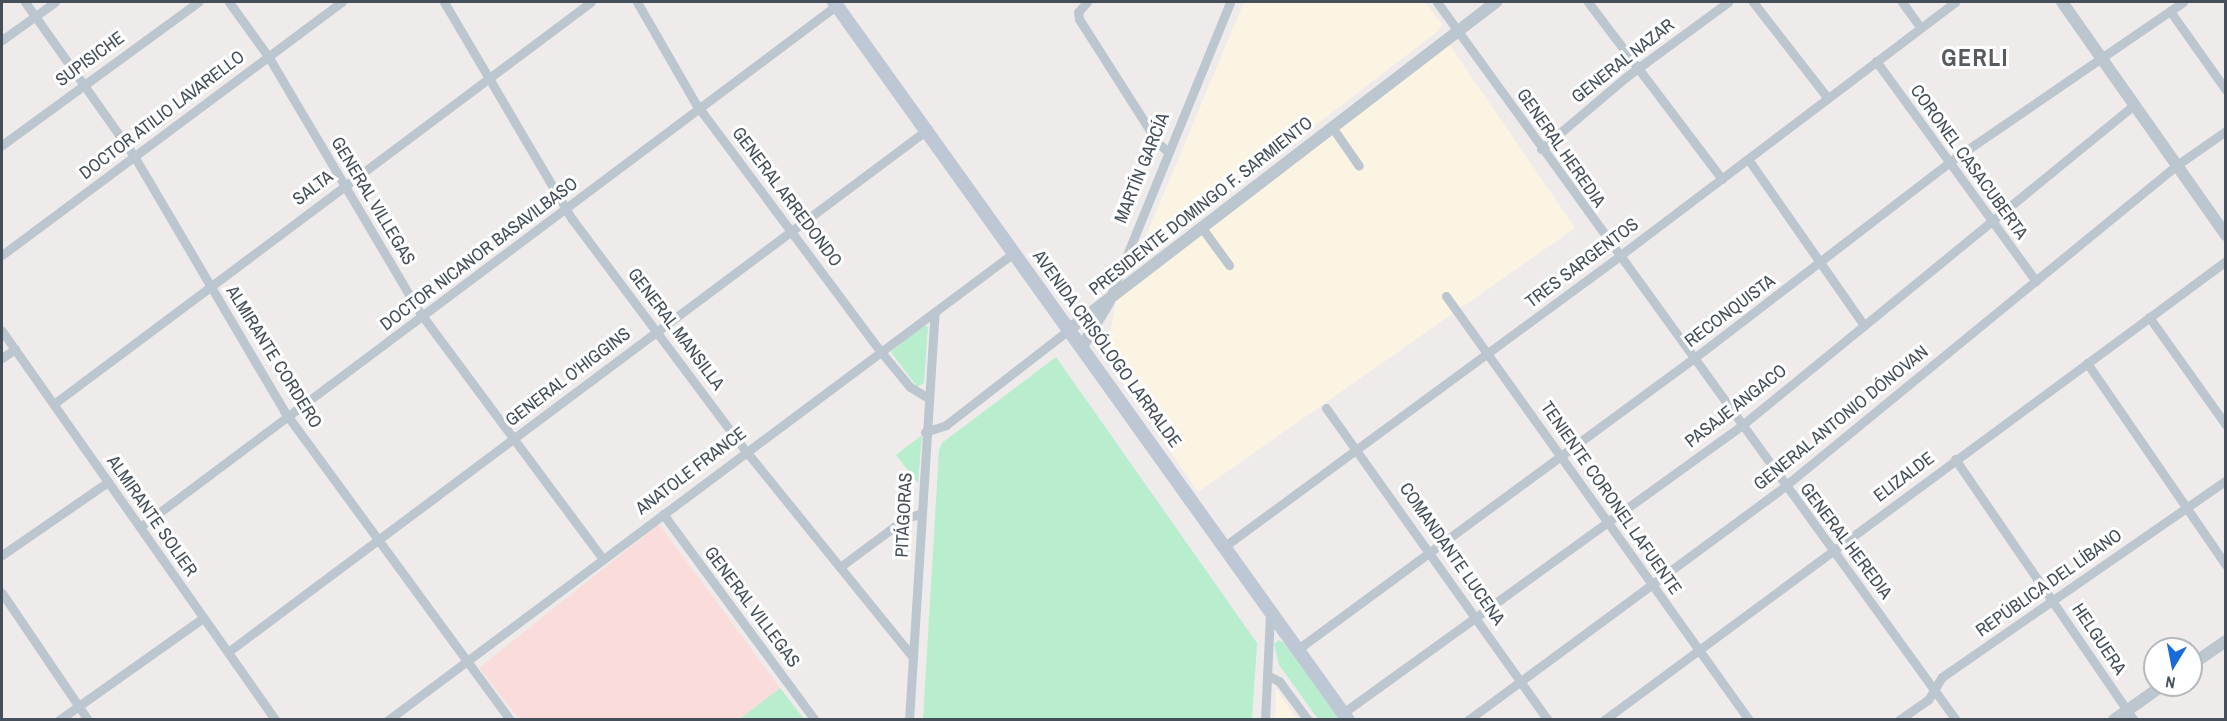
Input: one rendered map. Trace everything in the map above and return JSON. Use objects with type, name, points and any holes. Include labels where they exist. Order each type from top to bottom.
[{"type":"main road","name":"AVENIDA CRISÓLOGO LARRALDE","points":[[836,3],[928,129],[1068,331],[1083,345],[1346,716]]},
{"type":"street","name":"ALMIRANTE CORDERO","points":[[25,2],[134,156],[288,417],[510,720]]},
{"type":"street","points":[[2,40],[55,2]]},
{"type":"street","name":"SUPISICHE","points":[[2,145],[198,2]]},
{"type":"street","name":"GENERAL VILLEGAS","points":[[229,2],[268,56],[423,317],[602,558]]},
{"type":"street","name":"DOCTOR ATILIO LAVARELLO","points":[[2,255],[342,2]]},
{"type":"street","name":"GENERAL MANSILLA","points":[[444,2],[565,209],[745,450],[912,656]]},
{"type":"street","name":"SALTA","points":[[55,403],[591,2]]},
{"type":"street","name":"GENERAL ARREDONDO","points":[[637,2],[701,110],[881,352],[910,387],[928,398]]},
{"type":"street","points":[[1087,2],[1078,12],[1079,19],[1158,143],[1168,152]]},
{"type":"street","name":"MARTÍN GARCÍA","points":[[1083,345],[1109,300],[1230,2]]},
{"type":"street","name":"GENERAL HEREDIA","points":[[1437,2],[1618,256],[1785,486],[1834,549],[1956,720]]},
{"type":"street","name":"PRESIDENTE DOMINGO F. SARMIENTO","points":[[925,432],[946,425],[1496,2]]},
{"type":"street","points":[[1588,2],[1722,179]]},
{"type":"street","name":"GENERAL NAZAR","points":[[1541,149],[1637,69],[1728,2]]},
{"type":"street","points":[[1753,2],[1827,97]]},
{"type":"street","points":[[1902,2],[1920,27]]},
{"type":"street","name":"TRES SARGENTOS","points":[[1225,546],[1722,179],[1955,2]]},
{"type":"street","points":[[2062,2],[2226,235]]},
{"type":"street","name":"RECONQUISTA","points":[[1298,649],[1693,359],[1948,163],[2183,2]]},
{"type":"street","name":"DOCTOR NICANOR BASAVILBASO","points":[[140,527],[701,110],[836,3]]},
{"type":"street","points":[[2170,11],[2226,90]]},
{"type":"street","name":"CORONEL CASACUBERTA","points":[[1876,61],[2036,281]]},
{"type":"street","name":"PASAJE ANGACO","points":[[1346,716],[1476,616],[1741,426],[2134,105]]},
{"type":"street","points":[[1332,127],[1359,166]]},
{"type":"street","name":"GENERAL O'HIGGINS","points":[[228,652],[791,229],[928,129]]},
{"type":"street","name":"GENERAL ANTONIO DÓNOVAN","points":[[1468,720],[1785,486],[2177,165],[2226,131]]},
{"type":"street","points":[[1748,159],[1864,325]]},
{"type":"street","points":[[1202,228],[1229,265]]},
{"type":"street","name":"ANATOLE FRANCE","points":[[388,720],[745,450],[1015,252]]},
{"type":"street","name":"ELIZALDE","points":[[1604,720],[2226,261]]},
{"type":"street","name":"TENIENTE CORONEL LAFUENTE","points":[[1446,296],[1749,720]]},
{"type":"street","name":"PITÁGORAS","points":[[909,720],[925,432],[935,312]]},
{"type":"street","points":[[2149,317],[2226,425]]},
{"type":"street","name":"ALMIRANTE SOLIER","points":[[2,330],[275,720]]},
{"type":"street","points":[[2,358],[15,349]]},
{"type":"street","points":[[2086,363],[2226,565]]},
{"type":"street","name":"COMANDANTE LUCENA","points":[[1326,408],[1430,551],[1548,720]]},
{"type":"street","name":"HELGUERA","points":[[1955,459],[2130,715]]},
{"type":"street","name":"REPÚBLICA DEL LÍBANO","points":[[1899,720],[1928,700],[1942,677],[2226,480]]},
{"type":"street","points":[[2,555],[108,482]]},
{"type":"street","name":"GENERAL VILLEGAS","points":[[663,514],[815,720]]},
{"type":"street","points":[[840,567],[906,518],[920,514]]},
{"type":"street","points":[[2,593],[88,720]]},
{"type":"street","points":[[1265,720],[1270,609]]},
{"type":"street","points":[[59,720],[203,618]]},
{"type":"street","points":[[2203,657],[2226,641]]},
{"type":"street","points":[[1267,675],[1279,681],[1308,720]]},
{"type":"street","points":[[2114,720],[2130,715],[2150,697]]},
{"type":"shaded area","points":[[1244,2],[1425,2],[1442,24],[1438,31],[1143,258],[1139,253]]},
{"type":"shaded area","points":[[1449,44],[1575,228],[1198,492],[1106,358],[1118,287]]},
{"type":"shaded area","points":[[659,524],[780,688],[740,719],[519,719],[479,668]]},
{"type":"shaded area","points":[[1276,689],[1297,719],[1275,719]]},
{"type":"green space","points":[[923,325],[928,327],[924,383],[917,387],[891,352]]},
{"type":"green space","points":[[1056,357],[1257,643],[1252,719],[923,719],[939,450],[942,443]]},
{"type":"green space","points":[[922,435],[918,483],[896,455]]},
{"type":"green space","points":[[1279,640],[1284,643],[1339,719],[1318,719],[1279,665],[1274,644]]},
{"type":"green space","points":[[780,688],[804,719],[740,719]]},
{"type":"district","name":"GERLI","points":[[1975,58]]}]
